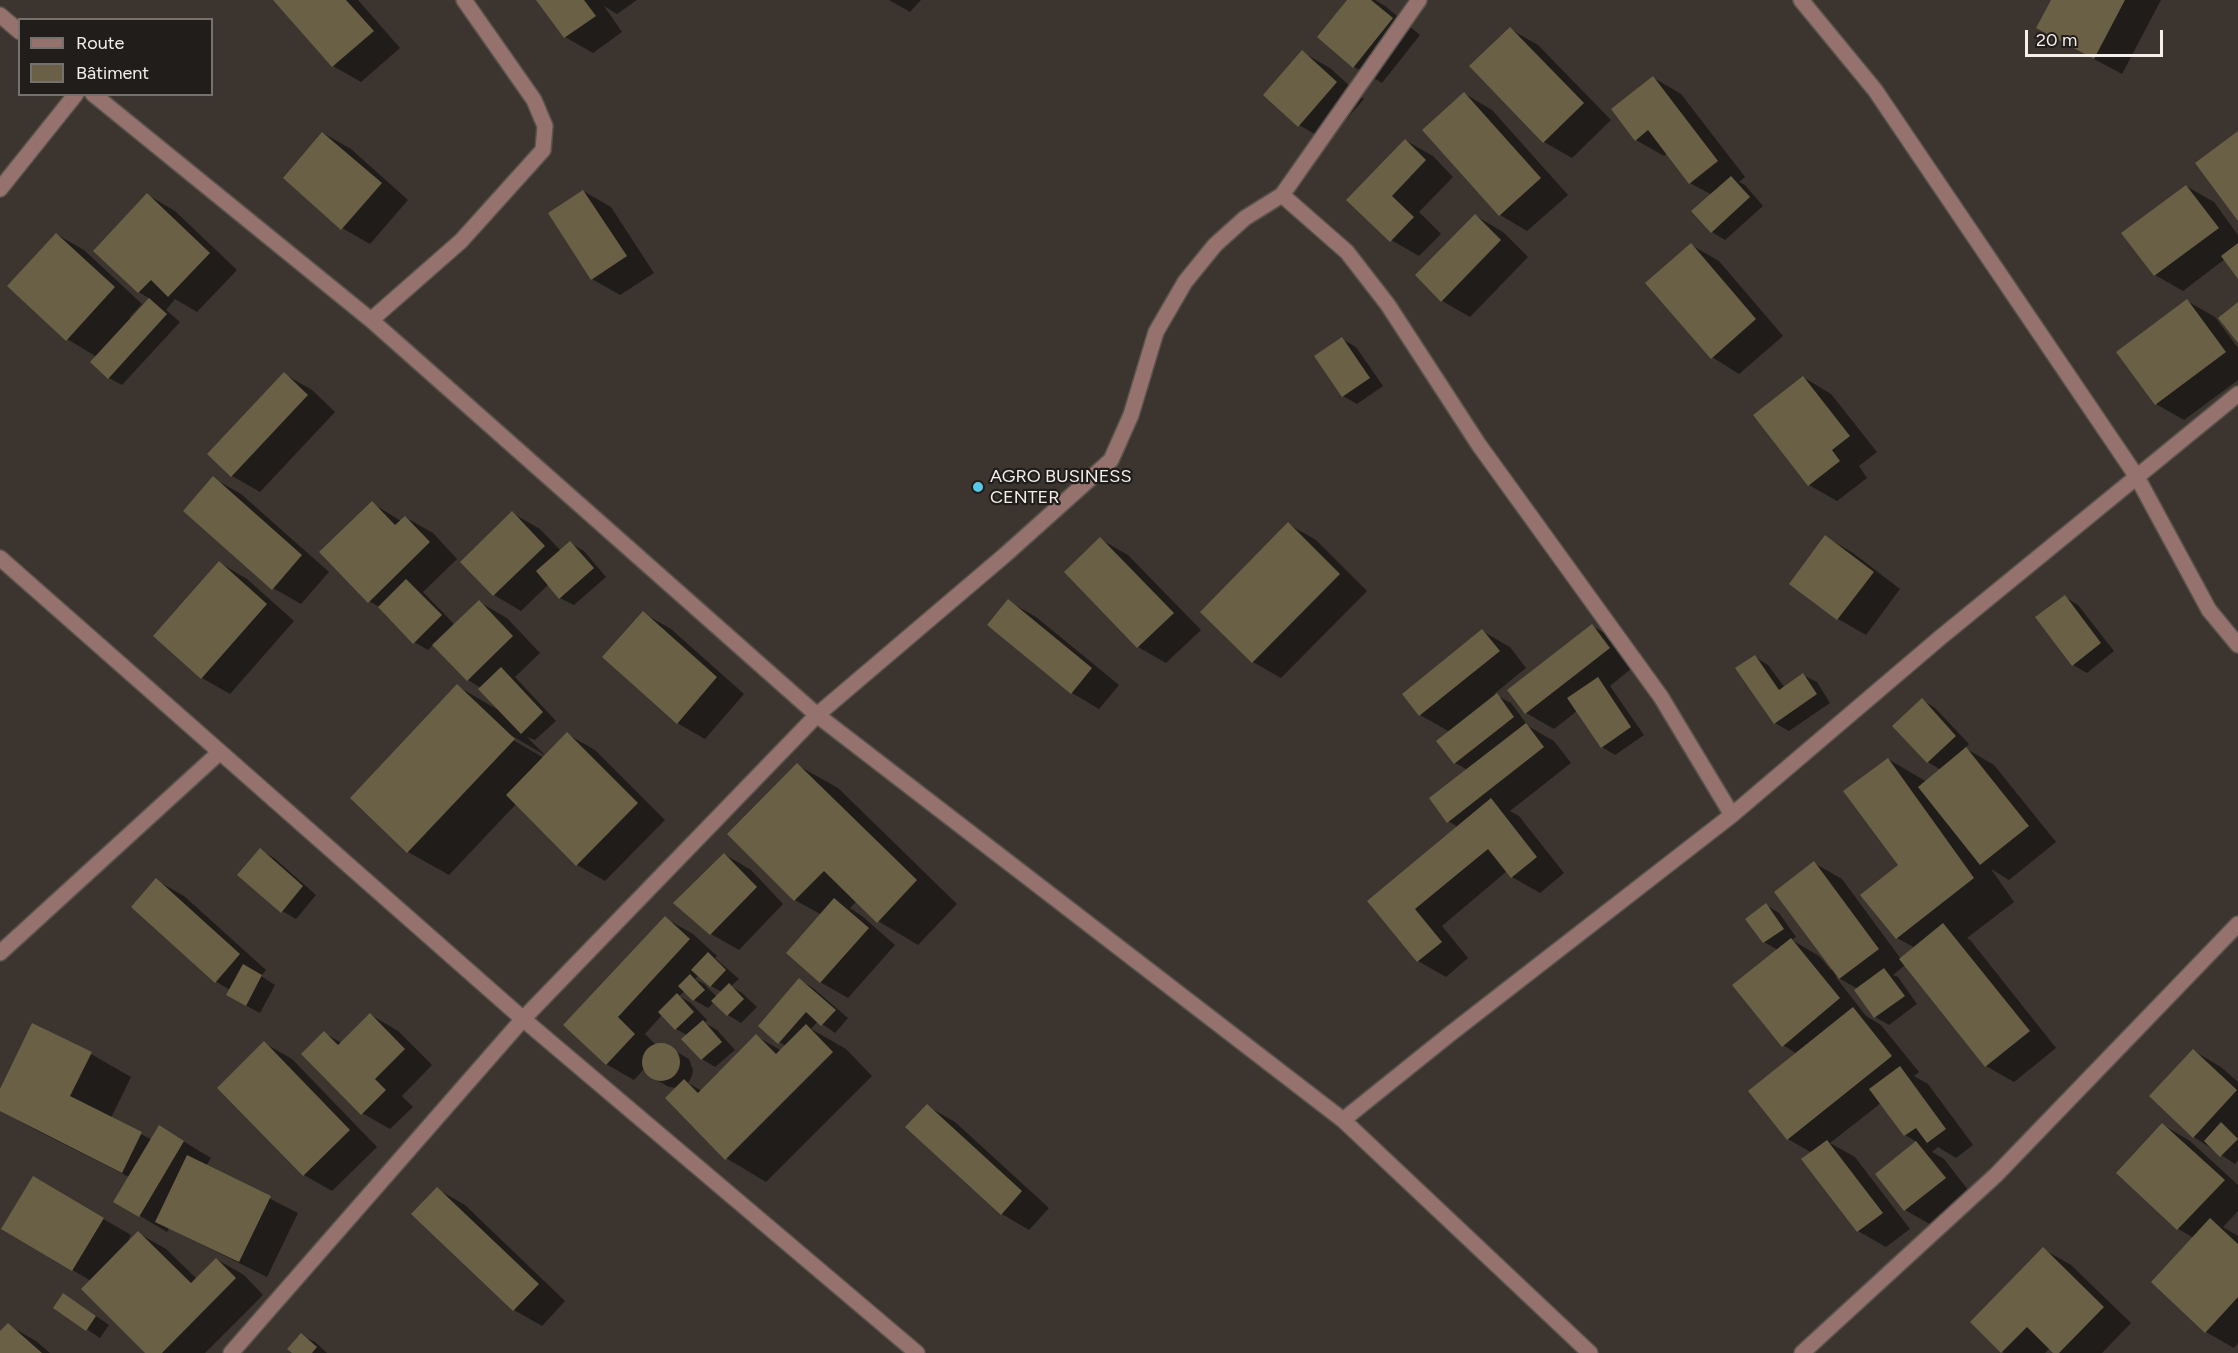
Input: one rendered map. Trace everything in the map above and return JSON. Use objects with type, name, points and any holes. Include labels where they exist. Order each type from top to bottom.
[{"type":"street","points":[[371,320],[460,241],[543,150],[545,126],[534,100],[464,0]]},
{"type":"street","points":[[231,1353],[523,1018],[817,715],[1005,555],[1111,460],[1131,415],[1156,332],[1185,282],[1222,239],[1245,218],[1282,195],[1419,0]]},
{"type":"street","points":[[1801,0],[1875,90],[2137,477],[2209,610],[2238,645]]},
{"type":"street","points":[[0,15],[18,30]]},
{"type":"street","points":[[0,189],[74,96]]},
{"type":"street","points":[[95,96],[371,320],[817,715],[1343,1120],[1590,1353]]},
{"type":"street","points":[[1282,195],[1347,252],[1388,305],[1479,445],[1661,696],[1732,815]]},
{"type":"street","points":[[1343,1120],[1732,815],[1941,637],[2238,394]]},
{"type":"street","points":[[0,558],[523,1018],[917,1353]]},
{"type":"street","points":[[0,953],[220,752]]},
{"type":"street","points":[[1802,1353],[1996,1175],[2238,924]]},
{"type":"building","points":[[273,0],[346,0],[374,31],[332,67]]},
{"type":"building","points":[[536,0],[584,0],[596,16],[564,38]]},
{"type":"building","points":[[1347,0],[1371,0],[1393,18],[1353,68],[1317,37]]},
{"type":"building","points":[[2051,0],[2125,0],[2094,59],[2036,28]]},
{"type":"building","points":[[1510,27],[1584,103],[1543,143],[1469,66]]},
{"type":"building","points":[[1302,50],[1337,82],[1298,127],[1263,95]]},
{"type":"building","points":[[1653,76],[1718,161],[1689,184],[1648,130],[1635,141],[1611,109]]},
{"type":"building","points":[[1464,92],[1541,178],[1499,216],[1422,130]]},
{"type":"building","points":[[2238,131],[2238,221],[2195,163]]},
{"type":"building","points":[[322,132],[382,183],[341,230],[283,178]]},
{"type":"building","points":[[1405,139],[1426,160],[1392,196],[1414,217],[1390,242],[1346,200]]},
{"type":"building","points":[[1731,176],[1750,197],[1711,233],[1691,211]]},
{"type":"building","points":[[2186,185],[2219,228],[2154,276],[2121,233]]},
{"type":"building","points":[[583,190],[627,256],[591,280],[548,213]]},
{"type":"building","points":[[147,193],[210,253],[168,297],[151,280],[138,293],[93,251]]},
{"type":"building","points":[[1475,214],[1501,240],[1441,302],[1415,275]]},
{"type":"building","points":[[56,233],[115,287],[66,341],[7,286]]},
{"type":"building","points":[[1691,243],[1756,319],[1711,359],[1645,283]]},
{"type":"building","points":[[2238,243],[2238,279],[2221,256]]},
{"type":"building","points":[[149,298],[167,314],[108,379],[90,362]]},
{"type":"building","points":[[2187,299],[2226,352],[2155,405],[2116,352]]},
{"type":"building","points":[[2238,302],[2238,343],[2218,318]]},
{"type":"building","points":[[1342,337],[1370,378],[1342,397],[1314,356]]},
{"type":"building","points":[[284,372],[308,395],[231,477],[207,454]]},
{"type":"building","points":[[1803,376],[1850,436],[1832,450],[1840,461],[1808,486],[1753,415]]},
{"type":"building","points":[[213,476],[302,555],[272,590],[183,511]]},
{"type":"building","points":[[372,501],[395,525],[405,516],[430,542],[368,603],[319,552]]},
{"type":"building","points":[[512,511],[545,546],[493,596],[460,562]]},
{"type":"building","points":[[1288,522],[1340,574],[1252,663],[1200,612]]},
{"type":"building","points":[[1825,535],[1874,572],[1837,620],[1789,584]]},
{"type":"building","points":[[1100,537],[1174,613],[1137,648],[1064,572]]},
{"type":"building","points":[[570,541],[594,568],[559,599],[536,571]]},
{"type":"building","points":[[219,561],[267,604],[201,679],[153,636]]},
{"type":"building","points":[[406,579],[442,615],[413,644],[378,607]]},
{"type":"building","points":[[2065,595],[2101,643],[2072,666],[2035,617]]},
{"type":"building","points":[[1008,599],[1092,668],[1071,694],[987,625]]},
{"type":"building","points":[[479,600],[513,636],[467,681],[432,645]]},
{"type":"building","points":[[643,611],[717,677],[677,724],[602,657]]},
{"type":"building","points":[[1592,624],[1610,648],[1525,714],[1507,690]]},
{"type":"building","points":[[1482,629],[1500,651],[1419,716],[1402,694]]},
{"type":"building","points":[[1755,655],[1779,690],[1803,673],[1817,694],[1774,724],[1735,668]]},
{"type":"building","points":[[501,667],[543,712],[521,734],[478,689]]},
{"type":"building","points":[[1598,677],[1631,727],[1601,748],[1567,698]]},
{"type":"building","points":[[457,684],[515,739],[407,853],[350,798]]},
{"type":"building","points":[[1497,693],[1514,717],[1454,764],[1436,741]]},
{"type":"building","points":[[1922,698],[1956,736],[1927,763],[1892,726]]},
{"type":"building","points":[[1526,723],[1544,747],[1447,823],[1429,798]]},
{"type":"building","points":[[567,732],[638,803],[576,866],[506,795]]},
{"type":"building","points":[[1966,747],[2029,826],[1980,865],[1918,787]]},
{"type":"building","points":[[1888,758],[1974,878],[1896,939],[1860,895],[1898,865],[1843,791]]},
{"type":"building","points":[[797,763],[917,880],[877,923],[824,871],[794,901],[727,834]]},
{"type":"building","points":[[1491,798],[1537,857],[1511,878],[1488,849],[1415,909],[1442,942],[1417,962],[1367,901]]},
{"type":"building","points":[[260,848],[303,886],[281,913],[237,875]]},
{"type":"building","points":[[724,853],[757,887],[710,935],[673,903]]},
{"type":"building","points":[[1814,861],[1879,949],[1839,979],[1774,892]]},
{"type":"building","points":[[156,878],[240,954],[215,983],[131,907]]},
{"type":"building","points":[[834,898],[869,928],[820,983],[786,953]]},
{"type":"building","points":[[1766,903],[1784,929],[1763,943],[1745,919]]},
{"type":"building","points":[[665,916],[690,939],[618,1017],[635,1034],[606,1065],[563,1025]]},
{"type":"building","points":[[1943,923],[2030,1031],[1985,1067],[1899,959]]},
{"type":"building","points":[[1791,938],[1840,998],[1782,1047],[1732,985]]},
{"type":"building","points":[[708,952],[726,970],[710,987],[691,970]]},
{"type":"building","points":[[243,964],[262,975],[246,1006],[226,995]]},
{"type":"building","points":[[1884,968],[1905,996],[1874,1018],[1854,990]]},
{"type":"building","points":[[690,974],[705,990],[693,1001],[678,986]]},
{"type":"building","points":[[799,978],[836,1010],[821,1026],[806,1012],[778,1044],[758,1026]]},
{"type":"building","points":[[729,983],[744,999],[727,1016],[711,1001]]},
{"type":"building","points":[[677,993],[694,1012],[675,1030],[658,1012]]},
{"type":"building","points":[[1853,1007],[1892,1056],[1787,1140],[1748,1091]]},
{"type":"building","points":[[370,1013],[405,1049],[375,1079],[386,1090],[361,1115],[301,1054],[324,1031],[338,1045]]},
{"type":"building","points":[[703,1020],[722,1042],[701,1060],[681,1039]]},
{"type":"building","points":[[32,1023],[92,1052],[70,1096],[142,1132],[122,1173],[0,1111],[0,1089]]},
{"type":"building","points":[[806,1024],[833,1052],[725,1160],[665,1098],[684,1079],[698,1093],[756,1034],[776,1054]]},
{"type":"building","points":[[264,1041],[350,1130],[303,1176],[217,1088]]},
{"type":"building","points":[[661,1043],[674,1049],[680,1062],[674,1075],[661,1081],[648,1075],[642,1062],[648,1049]]},
{"type":"building","points":[[2193,1049],[2237,1090],[2193,1138],[2149,1096]]},
{"type":"building","points":[[1900,1066],[1946,1129],[1927,1143],[1916,1128],[1904,1136],[1869,1089]]},
{"type":"building","points":[[927,1104],[1022,1191],[1001,1215],[905,1127]]},
{"type":"building","points":[[2221,1122],[2238,1139],[2220,1157],[2204,1141]]},
{"type":"building","points":[[2162,1123],[2225,1180],[2177,1230],[2116,1173]]},
{"type":"building","points":[[159,1125],[184,1141],[139,1217],[113,1202]]},
{"type":"building","points":[[1827,1140],[1883,1213],[1857,1232],[1801,1159]]},
{"type":"building","points":[[1916,1141],[1946,1178],[1904,1211],[1875,1174]]},
{"type":"building","points":[[187,1155],[271,1196],[239,1262],[155,1222]]},
{"type":"building","points":[[33,1176],[104,1218],[72,1271],[1,1229]]},
{"type":"building","points":[[437,1187],[539,1284],[513,1311],[411,1214]]},
{"type":"building","points":[[2210,1218],[2238,1244],[2238,1297],[2205,1333],[2151,1282]]},
{"type":"building","points":[[138,1231],[191,1283],[216,1258],[236,1278],[162,1353],[145,1353],[81,1289]]},
{"type":"building","points":[[2043,1247],[2104,1307],[2059,1353],[2053,1353],[2027,1327],[2001,1353],[1970,1322]]},
{"type":"building","points":[[63,1293],[96,1316],[86,1331],[53,1308]]},
{"type":"building","points":[[8,1323],[42,1353],[0,1353],[0,1331]]},
{"type":"building","points":[[301,1333],[317,1347],[312,1353],[292,1353],[287,1349]]},
{"type":"place","name":"AGRO BUSINESS CENTER","points":[[978,487]]}]
